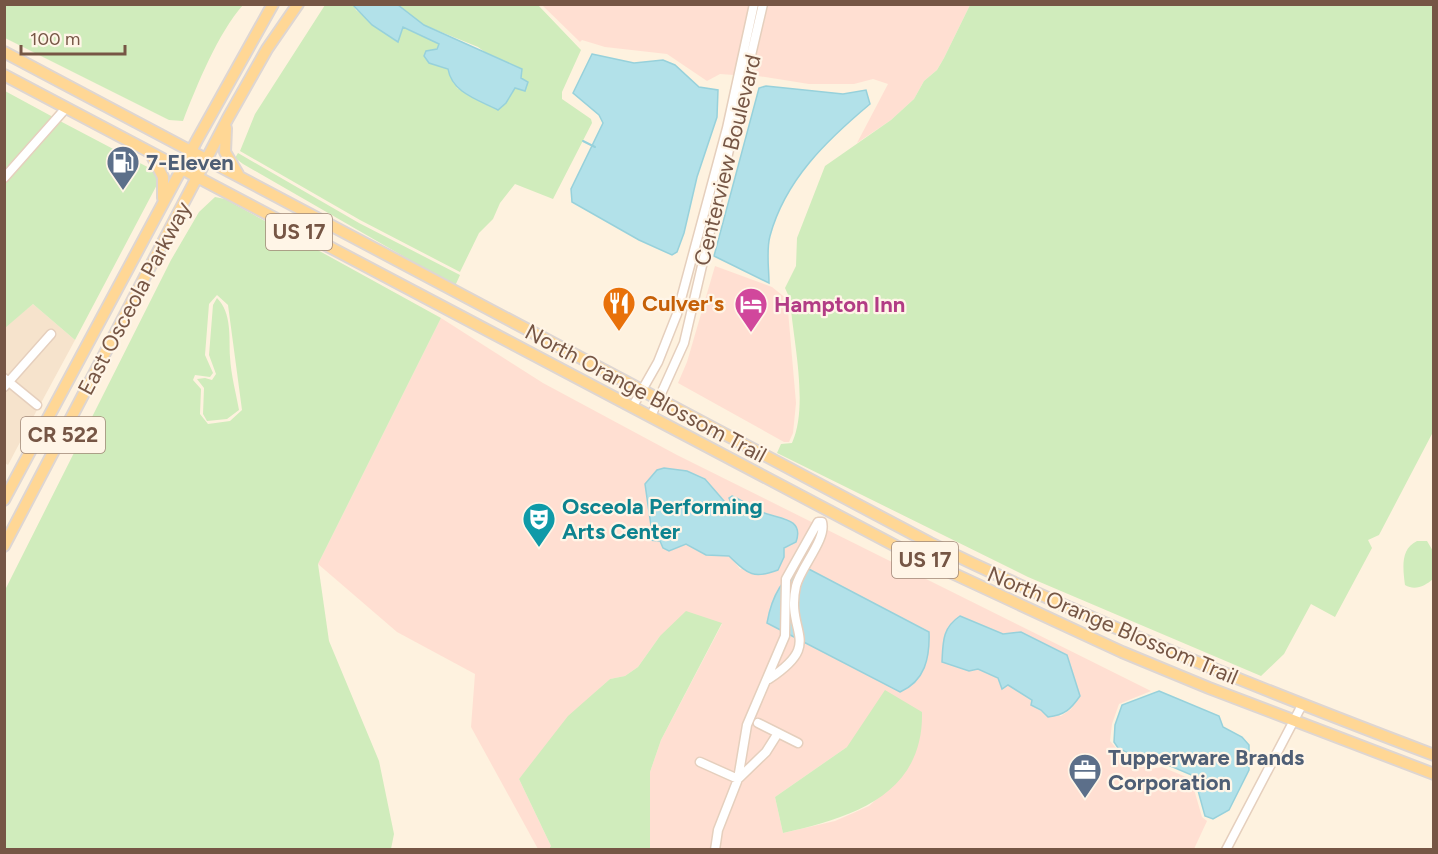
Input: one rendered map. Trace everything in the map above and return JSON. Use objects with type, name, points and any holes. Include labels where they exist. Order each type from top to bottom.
[{"type":"main road","name":"CR 522","points":[[181,169],[273,4]]},
{"type":"main road","name":"CR 522","points":[[197,177],[267,49],[298,4]]},
{"type":"main road","name":"North Orange Blossom Trail","points":[[4,52],[658,400],[998,576],[1168,652],[1302,705]]},
{"type":"main road","name":"North Orange Blossom Trail","points":[[4,75],[907,552],[1074,631],[1294,720]]},
{"type":"main road","points":[[228,118],[224,138],[225,152],[240,177]]},
{"type":"main road","points":[[150,152],[163,177],[162,204]]},
{"type":"main road","name":"East Osceola Parkway","points":[[4,500],[181,169]]},
{"type":"main road","name":"East Osceola Parkway","points":[[4,546],[197,177]]},
{"type":"main road","points":[[833,513],[846,507],[865,509]]},
{"type":"main road","points":[[1074,631],[1114,640],[1122,639],[1125,633]]},
{"type":"main road","points":[[1122,651],[1137,647],[1168,652]]},
{"type":"main road","name":"US 17","points":[[1302,705],[1434,755]]},
{"type":"main road","name":"US 17","points":[[1294,720],[1434,774]]},
{"type":"street","name":"Centerview Boulevard","points":[[633,406],[664,348],[687,280],[727,128],[754,4]]},
{"type":"street","name":"Centerview Boulevard","points":[[651,416],[684,343],[764,4]]},
{"type":"street","points":[[4,178],[66,108]]},
{"type":"street","points":[[687,280],[697,282]]},
{"type":"street","points":[[37,405],[6,382],[51,334]]},
{"type":"street","points":[[715,849],[718,830],[738,779],[747,725],[769,679],[796,658],[801,646],[795,588],[799,575],[823,531],[822,522],[818,522],[786,579],[786,632],[769,671],[769,679]]},
{"type":"street","points":[[786,632],[793,628],[798,631]]},
{"type":"street","points":[[778,652],[780,659],[790,662]]},
{"type":"street","points":[[1226,849],[1302,705]]},
{"type":"street","points":[[758,723],[798,743]]},
{"type":"street","points":[[738,779],[766,752],[778,733]]},
{"type":"street","points":[[700,762],[738,779]]},
{"type":"shaded area","points":[[542,5],[749,5],[734,75],[720,74],[707,81],[667,54],[605,47],[582,40],[580,42]]},
{"type":"shaded area","points":[[768,5],[970,5],[937,70],[924,81],[914,99],[891,120],[857,143],[888,84],[873,79],[854,84],[809,84],[752,75]]},
{"type":"shaded area","points":[[715,266],[772,287],[787,299],[796,403],[793,433],[789,442],[784,442],[678,383],[687,362]]},
{"type":"shaded area","points":[[33,304],[75,340],[41,403],[15,382],[56,333],[50,329],[9,377],[5,373],[4,328]]},
{"type":"shaded area","points":[[441,318],[543,383],[677,455],[1151,691],[1119,704],[1112,724],[1110,741],[1122,755],[1138,764],[1150,769],[1162,767],[1191,779],[1202,817],[1207,821],[1194,849],[650,849],[650,772],[661,740],[722,624],[660,636],[638,667],[625,676],[610,679],[601,687],[519,779],[551,846],[549,849],[538,849],[471,727],[475,674],[397,632],[318,564]],"holes":[[[664,468],[687,471],[705,479],[731,509],[735,497],[761,512],[786,519],[792,545],[784,548],[784,557],[740,569],[730,556],[715,556],[686,544],[669,551],[660,541],[649,537],[651,526],[645,484],[657,470]],[[960,616],[1003,634],[1021,632],[1067,655],[1080,696],[1071,709],[1061,716],[1031,705],[1032,701],[1020,691],[1008,685],[999,684],[999,678],[978,669],[969,671],[953,664]],[[847,747],[902,776],[869,806],[835,821],[783,833],[775,797]]]},
{"type":"shaded area","points":[[10,387],[37,410],[8,465],[5,463],[4,393]]},
{"type":"green space","points":[[4,5],[243,5],[217,45],[183,121],[169,120],[5,38]]},
{"type":"green space","points":[[325,5],[353,5],[356,10],[398,42],[403,27],[439,44],[429,63],[448,69],[457,88],[498,110],[506,103],[515,88],[525,90],[520,78],[478,47],[424,25],[398,5],[538,5],[581,50],[562,92],[562,99],[591,119],[592,123],[553,199],[515,184],[500,203],[493,219],[479,233],[460,272],[360,220],[240,151],[255,114]]},
{"type":"green space","points":[[970,5],[1433,5],[1433,432],[1379,535],[1368,540],[1372,548],[1335,617],[1311,604],[1284,654],[1261,676],[1028,577],[777,453],[781,444],[792,443],[797,428],[800,392],[790,299],[785,288],[796,266],[797,238],[825,166],[891,120],[914,99],[924,81],[937,70]]},
{"type":"green space","points":[[5,91],[53,117],[5,172]]},
{"type":"green space","points":[[60,121],[157,172],[160,179],[75,340],[33,304],[5,328],[5,184]]},
{"type":"green space","points":[[238,153],[359,223],[460,275],[455,286],[243,164],[235,158]]},
{"type":"green space","points":[[215,197],[225,199],[441,318],[318,564],[329,641],[379,761],[394,834],[391,849],[5,849],[5,590],[171,260],[199,212]],"holes":[[[217,295],[228,305],[242,410],[230,421],[208,424],[200,414],[201,389],[193,380],[195,375],[210,377],[213,373],[205,355],[209,304]]]},
{"type":"green space","points":[[217,298],[227,318],[232,377],[239,410],[227,419],[207,421],[203,414],[204,388],[197,379],[212,380],[216,374],[209,355],[213,305]]},
{"type":"green space","points":[[1417,541],[1427,541],[1433,551],[1433,579],[1423,586],[1412,588],[1405,585],[1404,560],[1408,549]]},
{"type":"green space","points":[[686,611],[722,623],[661,740],[650,772],[650,849],[549,849],[551,846],[519,779],[568,716],[610,679],[625,676],[638,667],[660,636]]},
{"type":"green space","points":[[885,690],[922,712],[919,741],[911,764],[897,783],[878,798],[857,810],[833,820],[783,833],[775,797],[847,747]]},
{"type":"water","points":[[353,5],[398,5],[424,25],[522,69],[521,78],[528,82],[525,91],[515,88],[506,103],[498,110],[467,95],[455,84],[448,69],[429,63],[424,56],[426,51],[437,49],[439,44],[403,27],[398,42],[372,25]]},
{"type":"water","points":[[592,54],[634,63],[663,60],[675,65],[699,87],[718,90],[717,117],[697,177],[684,233],[677,252],[672,255],[639,240],[572,202],[571,189],[603,123],[599,115],[573,93]]},
{"type":"water","points":[[766,86],[843,94],[866,90],[870,104],[823,147],[797,179],[786,197],[769,241],[769,283],[714,256],[759,88]]},
{"type":"water","points":[[664,468],[687,471],[705,479],[731,509],[733,508],[729,498],[732,496],[758,510],[793,523],[798,534],[796,542],[784,548],[784,557],[778,570],[762,574],[750,573],[729,556],[706,555],[686,544],[669,551],[663,548],[660,541],[649,540],[651,526],[645,484],[657,470]]},
{"type":"water","points":[[803,566],[929,632],[927,660],[915,682],[900,692],[767,623],[778,590],[789,576]]},
{"type":"water","points":[[960,616],[1003,634],[1021,632],[1067,655],[1080,696],[1067,711],[1048,717],[1031,705],[1032,700],[1008,685],[1002,689],[998,678],[978,669],[969,671],[942,662],[943,642],[947,631]]},
{"type":"water","points":[[1159,691],[1219,716],[1223,727],[1242,737],[1249,745],[1249,770],[1229,810],[1213,819],[1205,816],[1194,776],[1161,762],[1151,765],[1118,748],[1114,742],[1115,725],[1122,705]]},
{"type":"waterway","points":[[583,141],[595,147]]},
{"type":"place","name":"7-Eleven","points":[[123,191]]},
{"type":"place","name":"Culver's","points":[[619,332]]},
{"type":"place","name":"Hampton Inn","points":[[751,333]]},
{"type":"place","name":"Osceola Performing Arts Center","points":[[539,548]]},
{"type":"place","name":"Tupperware Brands Corporation","points":[[1085,799]]}]
